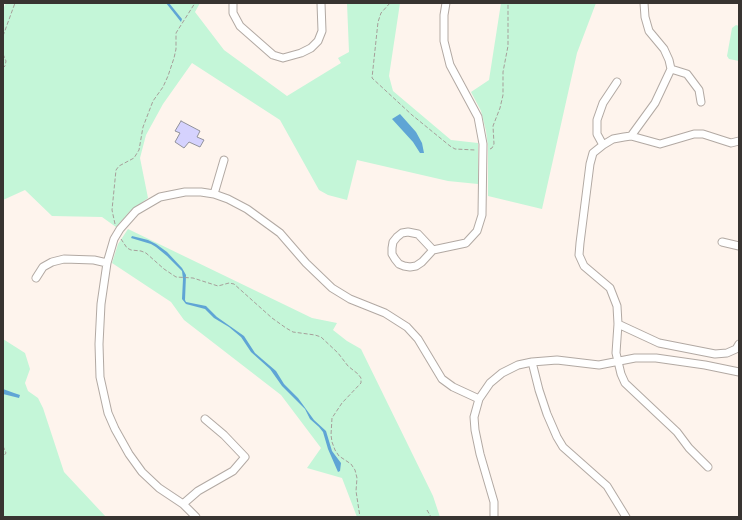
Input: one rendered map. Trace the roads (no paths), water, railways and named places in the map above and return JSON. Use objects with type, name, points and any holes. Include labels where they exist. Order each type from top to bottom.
[{"type":"street","points":[[233,3],[233,13],[240,26],[273,55],[283,58],[301,53],[311,48],[318,41],[322,31],[321,3]]},
{"type":"street","points":[[433,250],[418,234],[408,232],[402,233],[393,242],[392,254],[399,264],[410,267],[416,266],[433,250],[466,243],[477,231],[482,215],[483,150],[478,117],[450,65],[444,41],[444,15],[446,3]]},
{"type":"street","points":[[631,136],[655,103],[671,69],[664,48],[649,31],[645,18],[644,3]]},
{"type":"street","points":[[671,69],[687,74],[699,90],[701,102]]},
{"type":"street","points":[[603,145],[598,134],[597,120],[603,103],[617,82]]},
{"type":"street","points":[[708,468],[689,448],[677,432],[625,383],[621,374],[616,353],[618,324],[617,306],[610,288],[584,266],[579,255],[590,164],[593,153],[603,145],[614,139],[631,136],[660,144],[694,134],[703,134],[731,143],[739,141]]},
{"type":"street","points":[[214,194],[224,160]]},
{"type":"street","points":[[196,517],[183,504],[160,488],[142,472],[129,454],[108,413],[100,377],[99,362],[101,304],[107,263],[114,239],[136,211],[160,197],[185,192],[201,192],[214,194],[228,199],[247,209],[280,233],[306,264],[332,288],[350,299],[385,313],[407,327],[418,340],[442,379],[453,387],[479,398]]},
{"type":"street","points":[[722,242],[739,246]]},
{"type":"street","points":[[36,278],[43,267],[52,262],[64,259],[94,260],[107,263]]},
{"type":"street","points":[[618,324],[659,343],[715,354],[727,353],[736,349],[739,344]]},
{"type":"street","points":[[494,517],[494,502],[475,430],[474,417],[479,398],[490,383],[502,373],[518,365],[532,362],[557,360],[599,365],[635,358],[656,358],[705,365],[739,372]]},
{"type":"street","points":[[532,362],[547,414],[563,447],[607,486],[626,517]]},
{"type":"street","points":[[183,504],[198,491],[233,471],[245,457],[224,435],[205,419]]},
{"type":"water","points":[[166,3],[169,3],[182,19],[181,22]]},
{"type":"water","points":[[400,114],[416,132],[422,143],[424,153],[420,153],[413,142],[392,119]]},
{"type":"water","points":[[132,236],[148,240],[167,252],[182,268],[186,275],[186,302],[206,306],[217,317],[244,336],[255,353],[276,371],[284,384],[298,398],[314,420],[326,431],[332,451],[341,463],[340,471],[338,472],[328,449],[323,432],[310,419],[305,409],[282,386],[270,369],[251,352],[241,337],[229,327],[214,318],[205,309],[186,304],[182,299],[182,271],[156,247],[131,238]]},
{"type":"water","points":[[3,389],[20,395],[19,398],[3,394]]}]
